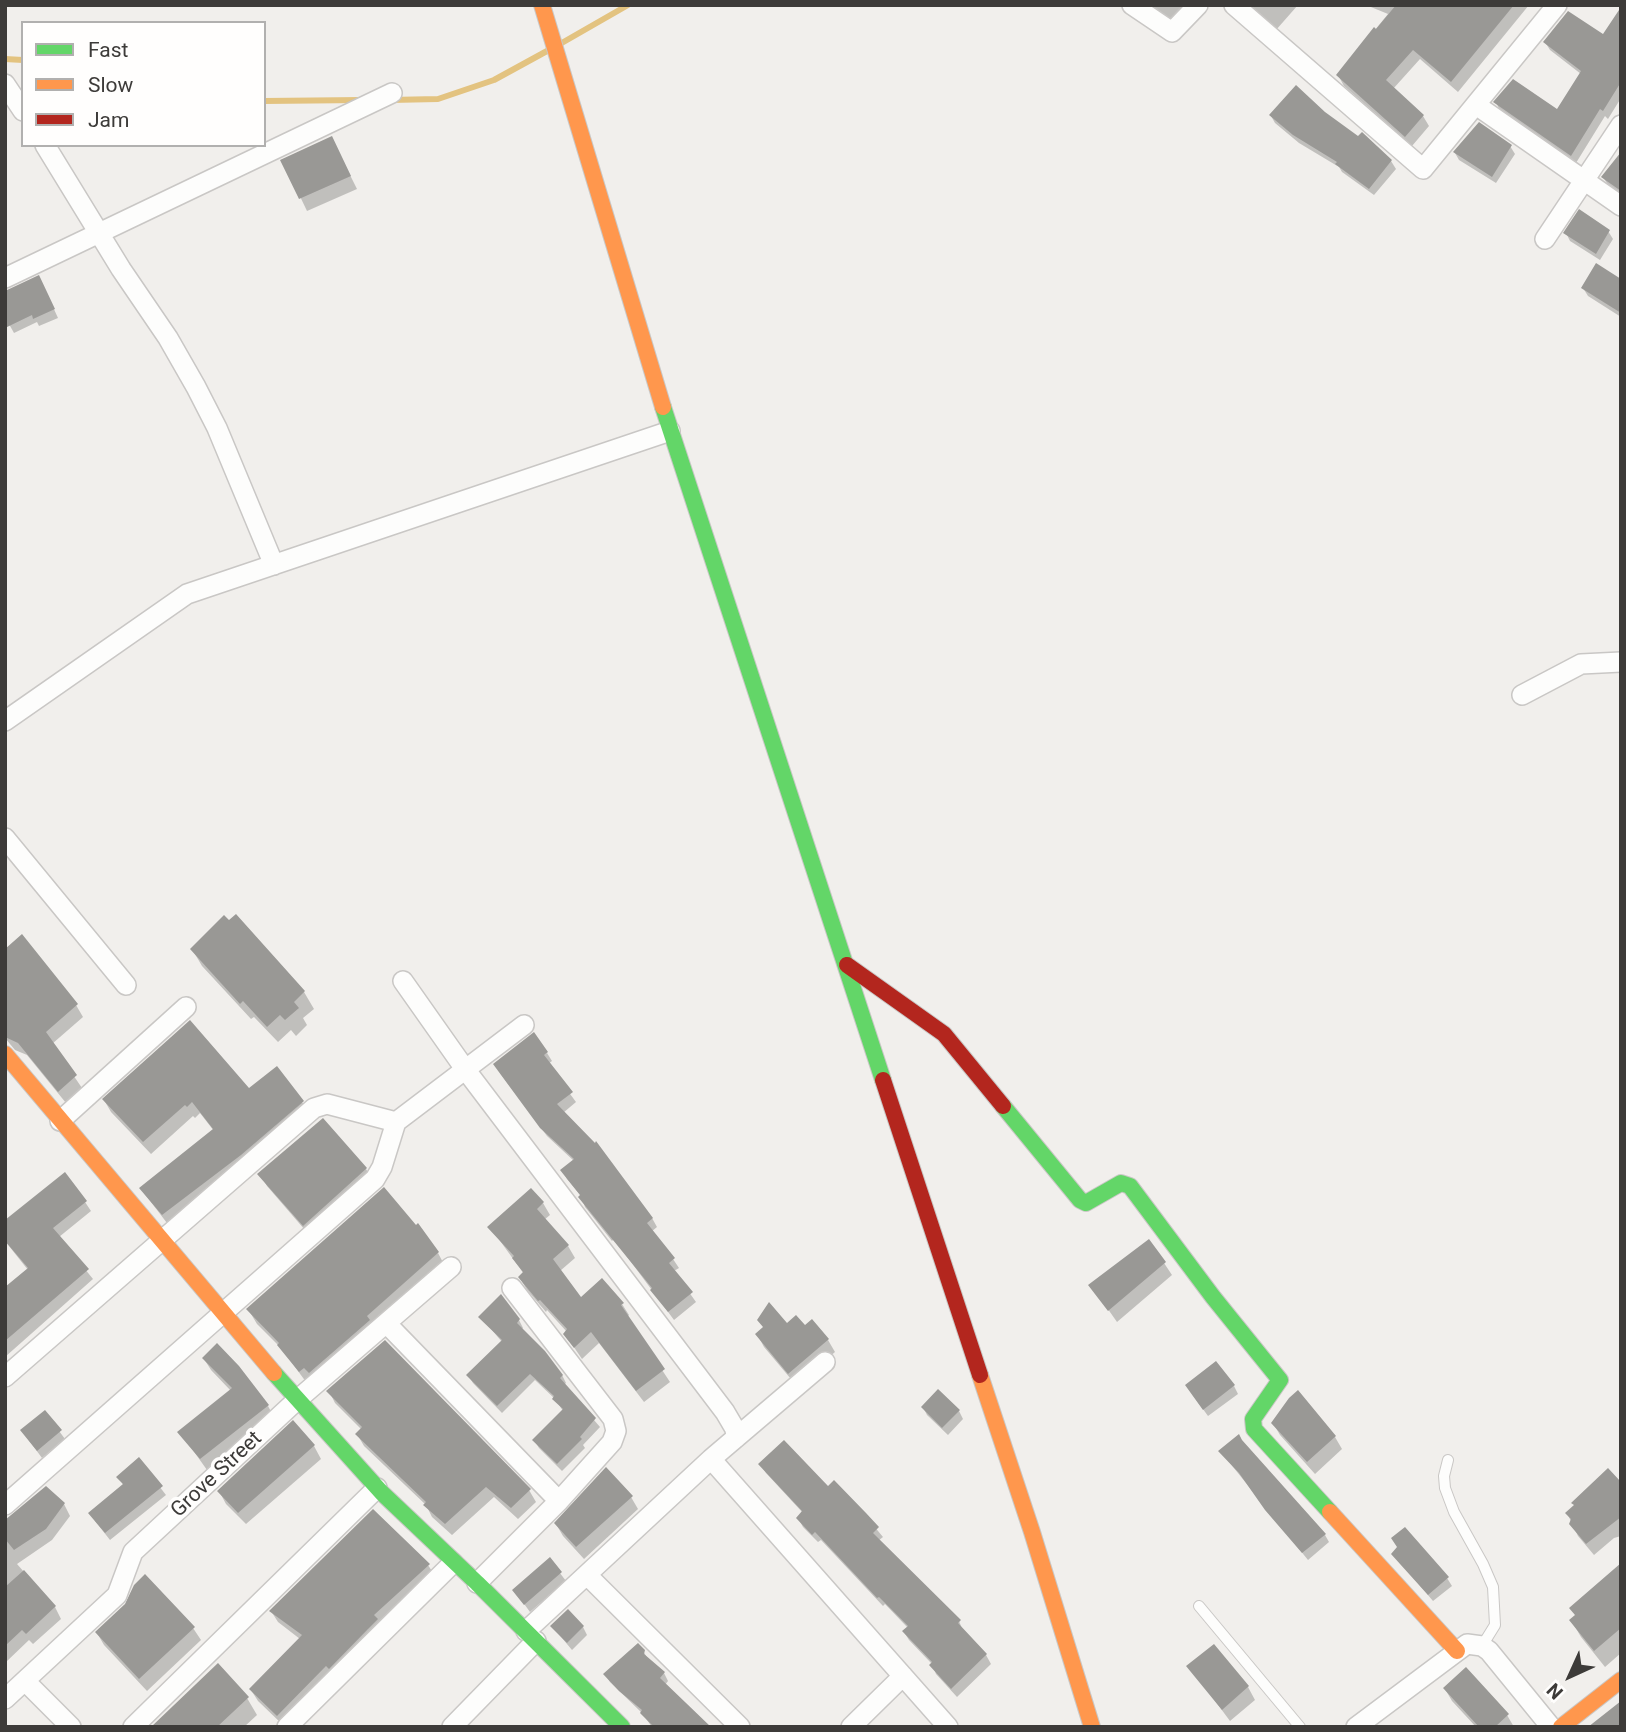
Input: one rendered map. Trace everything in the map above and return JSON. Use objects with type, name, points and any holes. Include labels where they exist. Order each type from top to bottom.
[{"type":"street","points":[[542,5],[670,431],[1032,1532],[1092,1727]]},
{"type":"street","points":[[1132,5],[1172,32],[1198,5]]},
{"type":"street","points":[[1234,5],[1423,169],[1557,5]]},
{"type":"street","points":[[5,84],[21,108]]},
{"type":"street","points":[[5,278],[392,93]]},
{"type":"street","points":[[1476,105],[1621,206]]},
{"type":"street","points":[[1545,239],[1621,125]]},
{"type":"street","points":[[46,147],[168,338],[196,387],[217,428],[274,565]]},
{"type":"street","points":[[5,721],[187,594],[670,431]]},
{"type":"street","points":[[1522,695],[1580,664],[1621,662]]},
{"type":"street","points":[[5,838],[126,985]]},
{"type":"street","points":[[847,965],[944,1034],[1080,1200],[1086,1203],[1093,1201],[1122,1183],[1130,1186],[1213,1297],[1280,1380],[1253,1419],[1254,1429],[1457,1651]]},
{"type":"street","points":[[403,981],[466,1069],[725,1412],[735,1429],[736,1438]]},
{"type":"street","points":[[60,1121],[186,1007]]},
{"type":"street","points":[[5,1505],[375,1179],[382,1167],[396,1122],[524,1025]]},
{"type":"street","points":[[5,1054],[223,1314],[377,1488],[477,1583],[621,1727]]},
{"type":"street","points":[[5,1377],[314,1108],[327,1104],[396,1122]]},
{"type":"street","name":"Grove Street","points":[[5,1699],[117,1595],[133,1552],[297,1400],[451,1267]]},
{"type":"street","points":[[477,1583],[559,1501],[612,1442],[616,1431],[613,1419],[512,1288]]},
{"type":"street","points":[[386,1323],[559,1501]]},
{"type":"street","points":[[452,1727],[587,1575],[711,1459],[825,1362]]},
{"type":"street","points":[[711,1459],[948,1727]]},
{"type":"street","points":[[133,1727],[377,1488]]},
{"type":"street","points":[[287,1727],[453,1563]]},
{"type":"street","points":[[587,1575],[740,1727]]},
{"type":"street","points":[[1356,1727],[1467,1644],[1482,1646],[1489,1651],[1551,1727]]},
{"type":"street","points":[[851,1727],[903,1676]]},
{"type":"street","points":[[1561,1727],[1621,1680]]},
{"type":"street","points":[[25,1681],[71,1727]]},
{"type":"lane","points":[[1448,1460],[1444,1476],[1445,1488],[1454,1512],[1493,1587],[1495,1625],[1482,1646]]},
{"type":"lane","points":[[1199,1606],[1300,1727]]},
{"type":"building","points":[[1396,5],[1514,5],[1451,82],[1413,50],[1386,80],[1424,115],[1405,137],[1336,75],[1374,27],[1376,29]]},
{"type":"building","points":[[1621,7],[1621,82],[1603,111],[1600,109],[1571,156],[1493,102],[1513,79],[1557,109],[1581,71],[1543,42],[1568,11],[1603,34]]},
{"type":"building","points":[[1296,85],[1325,112],[1358,136],[1362,132],[1392,160],[1369,189],[1335,164],[1337,162],[1293,135],[1269,115]]},
{"type":"building","points":[[1479,122],[1512,145],[1492,177],[1453,152]]},
{"type":"building","points":[[332,136],[351,176],[299,199],[280,160]]},
{"type":"building","points":[[1621,152],[1621,191],[1601,177]]},
{"type":"building","points":[[1579,209],[1610,230],[1596,254],[1563,233]]},
{"type":"building","points":[[1596,263],[1621,279],[1621,313],[1581,288]]},
{"type":"building","points":[[39,275],[55,309],[33,319],[32,315],[5,328],[5,291]]},
{"type":"building","points":[[236,914],[305,991],[294,1002],[299,1008],[285,1020],[280,1015],[267,1027],[243,1001],[240,1004],[190,949],[224,915],[229,920]]},
{"type":"building","points":[[22,934],[78,1004],[46,1032],[77,1075],[58,1092],[18,1043],[5,1037],[5,949]]},
{"type":"building","points":[[190,1020],[249,1088],[277,1066],[304,1101],[241,1155],[162,1215],[139,1188],[213,1129],[192,1102],[187,1107],[185,1105],[143,1142],[102,1099]]},
{"type":"building","points":[[534,1032],[548,1052],[544,1055],[573,1092],[557,1104],[595,1143],[596,1141],[653,1218],[647,1223],[675,1258],[669,1263],[693,1292],[668,1312],[560,1170],[574,1159],[540,1128],[493,1064]]},
{"type":"building","points":[[323,1118],[367,1168],[303,1226],[257,1174]]},
{"type":"building","points":[[65,1172],[87,1201],[53,1228],[89,1269],[5,1341],[5,1287],[28,1268],[5,1241],[5,1220]]},
{"type":"building","points":[[384,1187],[416,1225],[418,1223],[439,1252],[367,1316],[370,1320],[309,1373],[304,1368],[299,1372],[277,1345],[279,1343],[246,1309]]},
{"type":"building","points":[[531,1188],[544,1202],[537,1209],[569,1245],[553,1259],[581,1297],[602,1278],[624,1303],[621,1305],[665,1369],[636,1391],[591,1332],[574,1348],[563,1334],[567,1329],[518,1277],[523,1272],[512,1258],[514,1256],[487,1227]]},
{"type":"building","points":[[1149,1239],[1166,1262],[1108,1311],[1088,1285]]},
{"type":"building","points":[[501,1294],[520,1319],[517,1323],[545,1351],[563,1375],[560,1378],[596,1418],[580,1437],[582,1439],[557,1464],[532,1440],[563,1409],[552,1399],[554,1396],[530,1374],[497,1406],[466,1375],[502,1340],[478,1317]]},
{"type":"building","points":[[769,1302],[787,1323],[796,1315],[805,1325],[812,1319],[829,1339],[788,1374],[755,1334],[763,1327],[757,1320]]},
{"type":"building","points":[[385,1340],[531,1489],[511,1508],[486,1487],[445,1524],[423,1505],[426,1502],[355,1434],[362,1427],[326,1391]]},
{"type":"building","points":[[217,1343],[269,1405],[200,1459],[177,1432],[232,1388],[202,1358]]},
{"type":"building","points":[[1216,1361],[1235,1385],[1203,1410],[1185,1385]]},
{"type":"building","points":[[938,1389],[960,1410],[942,1428],[921,1407]]},
{"type":"building","points":[[1298,1390],[1336,1436],[1307,1462],[1271,1423]]},
{"type":"building","points":[[45,1410],[62,1430],[37,1451],[20,1430]]},
{"type":"building","points":[[293,1420],[315,1445],[238,1513],[217,1491]]},
{"type":"building","points":[[1239,1434],[1326,1534],[1302,1553],[1265,1510],[1239,1473],[1218,1451]]},
{"type":"building","points":[[784,1440],[828,1486],[834,1480],[866,1513],[879,1527],[873,1533],[961,1620],[958,1623],[987,1654],[951,1689],[929,1665],[932,1662],[902,1631],[908,1626],[877,1598],[815,1532],[812,1535],[796,1518],[802,1511],[758,1464]]},
{"type":"building","points":[[139,1457],[163,1486],[105,1533],[88,1513],[123,1484],[116,1477]]},
{"type":"building","points":[[606,1467],[633,1496],[576,1547],[554,1523]]},
{"type":"building","points":[[1608,1468],[1621,1482],[1621,1517],[1586,1544],[1569,1524],[1571,1519],[1565,1513],[1574,1505],[1571,1503]]},
{"type":"building","points":[[46,1486],[65,1503],[46,1529],[14,1550],[5,1539],[5,1520]]},
{"type":"building","points":[[373,1509],[430,1564],[374,1615],[378,1619],[329,1669],[326,1666],[277,1716],[249,1689],[302,1635],[269,1611]]},
{"type":"building","points":[[1405,1527],[1449,1577],[1428,1595],[1391,1554],[1397,1547],[1391,1538]]},
{"type":"building","points":[[550,1557],[562,1572],[524,1605],[512,1590]]},
{"type":"building","points":[[1621,1563],[1621,1628],[1594,1651],[1569,1620],[1575,1615],[1569,1608]]},
{"type":"building","points":[[24,1570],[56,1606],[26,1634],[22,1630],[5,1646],[5,1587]]},
{"type":"building","points":[[145,1574],[195,1627],[139,1679],[95,1632],[125,1604],[134,1585]]},
{"type":"building","points":[[568,1609],[584,1626],[567,1643],[550,1626]]},
{"type":"building","points":[[638,1643],[645,1650],[644,1654],[665,1672],[660,1678],[711,1727],[654,1727],[640,1713],[642,1710],[603,1674]]},
{"type":"building","points":[[1214,1644],[1249,1686],[1222,1710],[1186,1666]]},
{"type":"building","points":[[218,1663],[249,1697],[217,1727],[151,1727]]},
{"type":"building","points":[[1466,1667],[1509,1714],[1495,1727],[1479,1727],[1443,1688]]},
{"type":"building","points":[[1621,1701],[1621,1727],[1588,1727]]},
{"type":"waterway","points":[[560,44],[628,5]]},
{"type":"waterway","points":[[390,100],[438,99],[494,80],[547,51]]},
{"type":"waterway","points":[[5,59],[21,60]]},
{"type":"waterway","points":[[266,101],[362,100]]},
{"type":"traffic: fast","points":[[663,407],[883,1080]]},
{"type":"traffic: fast","points":[[1003,1106],[1080,1200],[1086,1203],[1121,1183],[1130,1186],[1213,1297],[1280,1380],[1253,1419],[1254,1429],[1330,1512]]},
{"type":"traffic: fast","points":[[274,1373],[382,1493],[622,1727]]},
{"type":"traffic: slow","points":[[542,5],[663,407]]},
{"type":"traffic: slow","points":[[5,1054],[274,1373]]},
{"type":"traffic: slow","points":[[980,1375],[1092,1727]]},
{"type":"traffic: slow","points":[[1330,1512],[1457,1651]]},
{"type":"traffic: slow","points":[[1561,1727],[1621,1680]]},
{"type":"traffic: jam","points":[[847,965],[944,1034],[1003,1106]]},
{"type":"traffic: jam","points":[[883,1080],[980,1375]]}]
